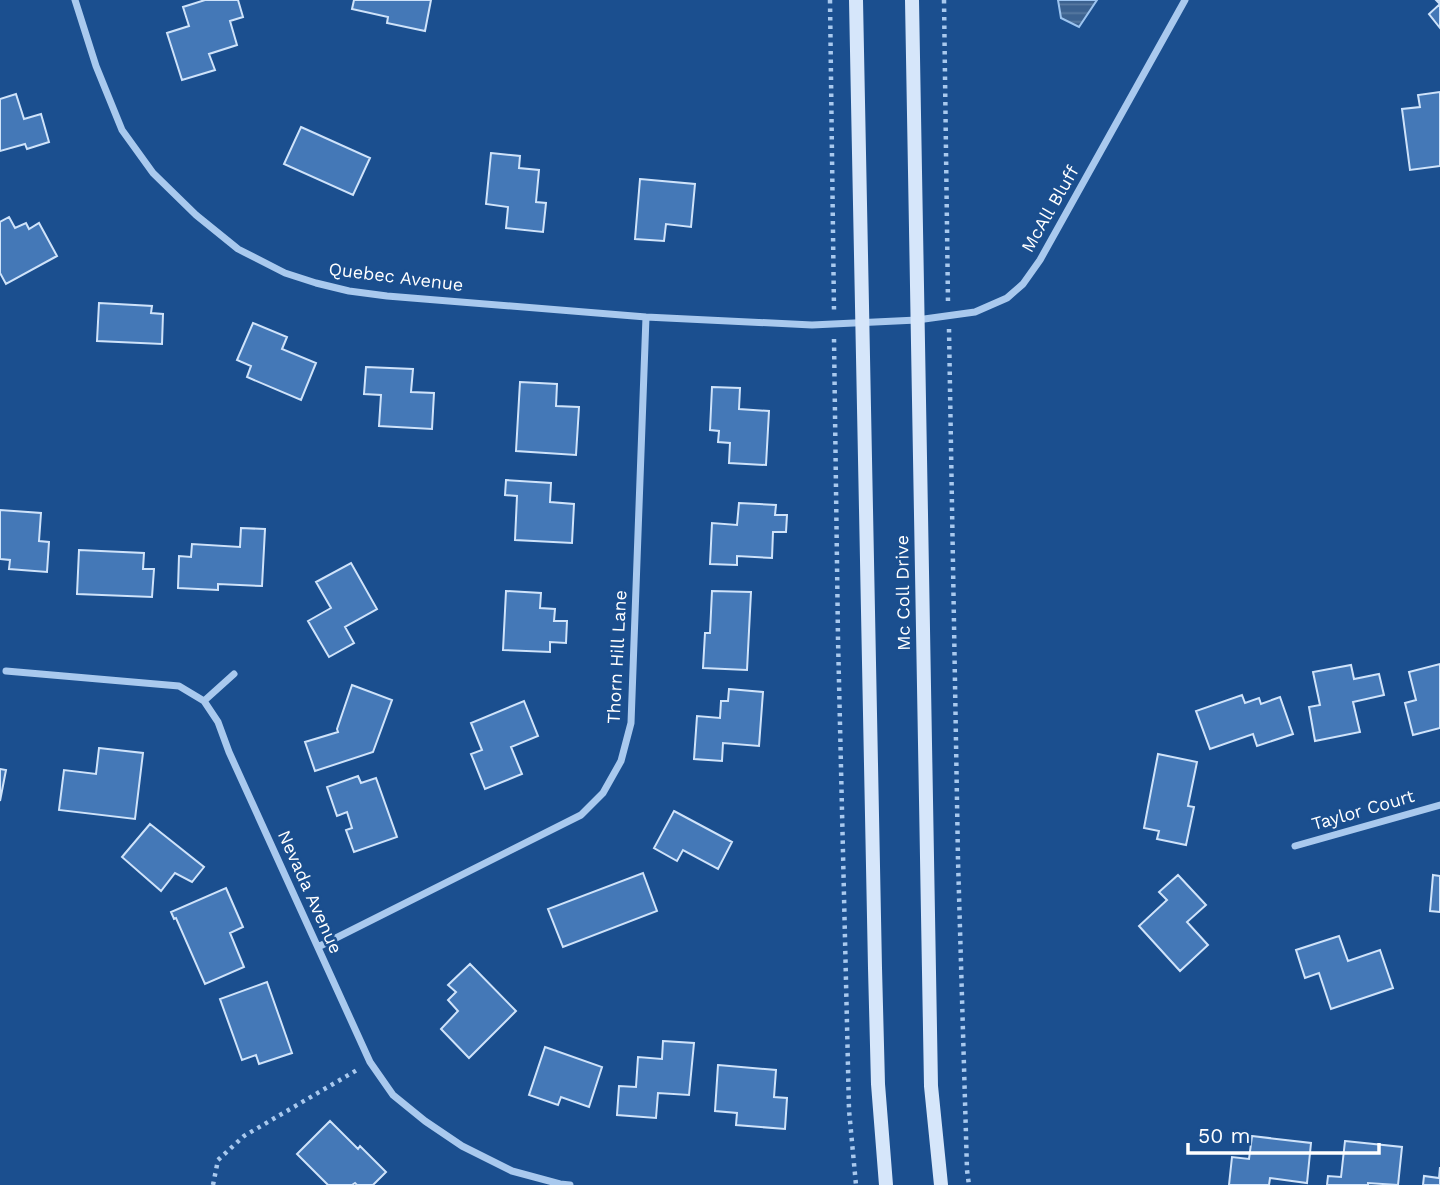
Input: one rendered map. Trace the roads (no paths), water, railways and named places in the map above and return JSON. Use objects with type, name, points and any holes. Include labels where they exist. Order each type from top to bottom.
[{"type":"main road","name":"Mc Coll Drive","points":[[856,0],[876,1016],[886,1185]]},
{"type":"main road","name":"Mc Coll Drive","points":[[912,0],[931,1086],[941,1185]]},
{"type":"street","name":"Quebec Avenue","points":[[75,0],[96,66],[122,130],[153,173],[238,249],[285,273],[316,283],[387,296],[646,317],[812,325],[861,323]]},
{"type":"street","name":"McAll Bluff","points":[[861,323],[917,320],[975,312],[1007,298],[1023,284],[1040,260],[1185,0]]},
{"type":"street","name":"Thorn Hill Lane","points":[[318,947],[581,815],[603,793],[621,761],[631,723],[646,317]]},
{"type":"street","points":[[6,671],[179,686],[204,701],[234,674]]},
{"type":"street","name":"Nevada Avenue","points":[[204,701],[218,722],[229,752],[370,1062],[393,1095],[462,1146],[512,1171],[570,1185]]},
{"type":"street","name":"Taylor Court","points":[[1295,846],[1440,805]]},
{"type":"water","points":[[1058,0],[1097,0],[1079,27],[1061,18]]}]
